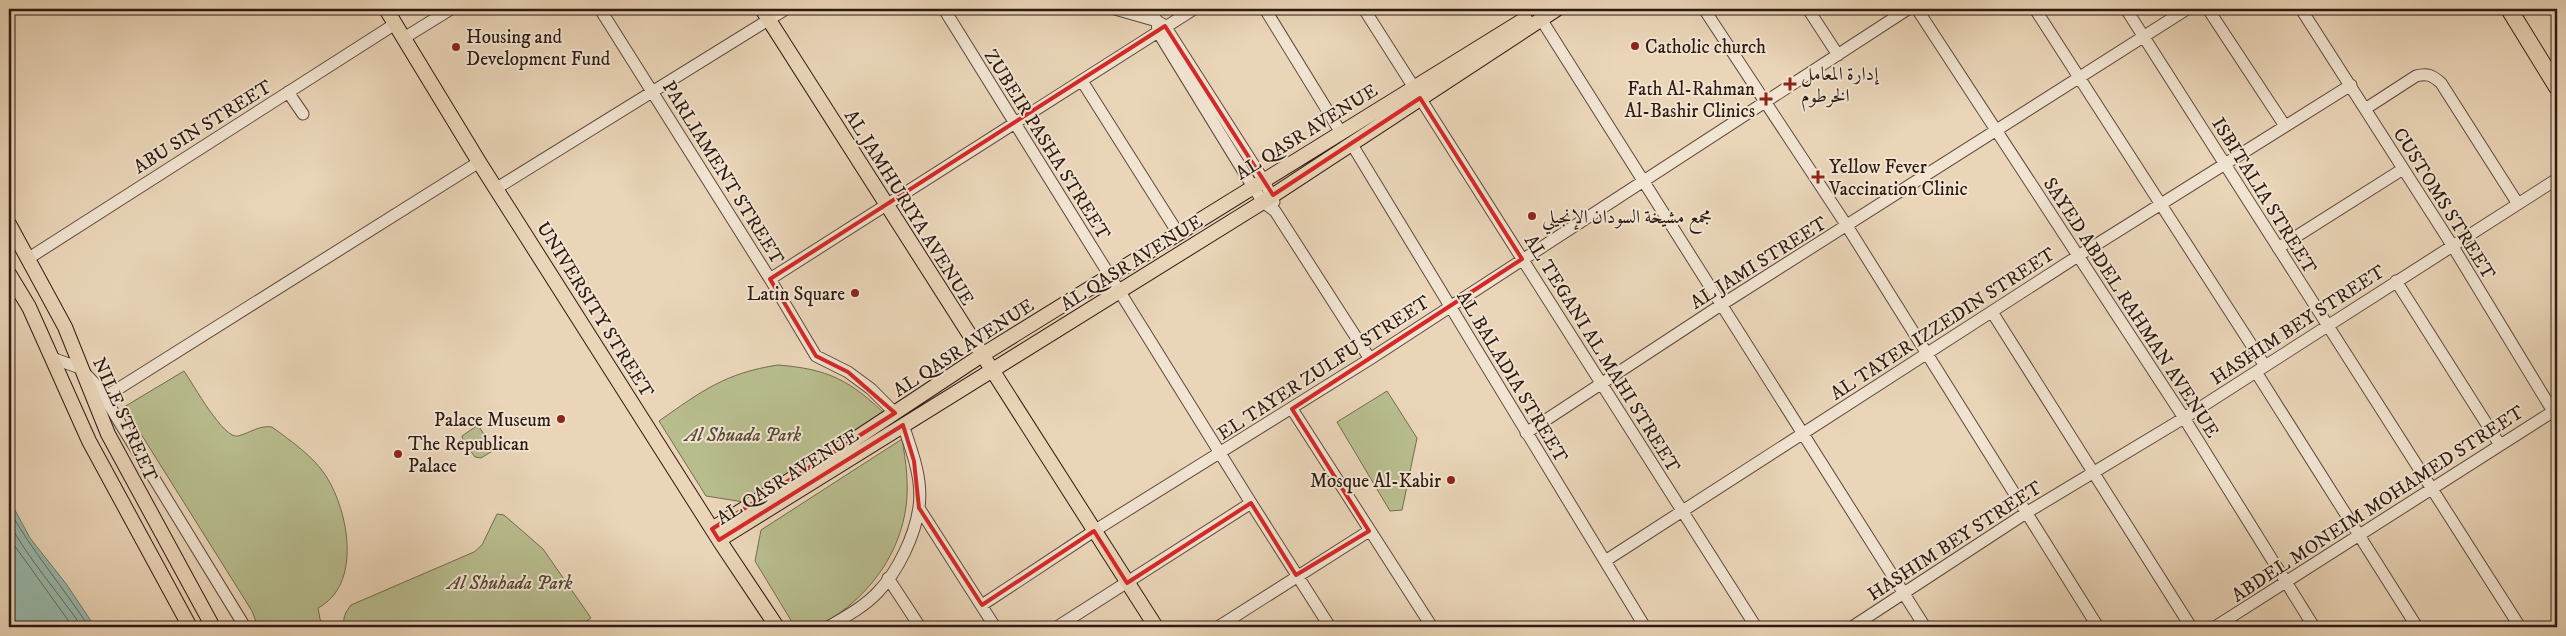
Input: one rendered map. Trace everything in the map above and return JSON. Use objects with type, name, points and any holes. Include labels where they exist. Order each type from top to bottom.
[{"type":"highway","points":[[2509,9],[2557,87]]},
{"type":"highway","points":[[2520,9],[2557,69]]},
{"type":"main road","name":"UNIVERSITY STREET","points":[[386,9],[479,162],[715,534],[778,627]]},
{"type":"main road","name":"AL QASR AVENUE","points":[[715,534],[982,355],[1340,131],[1416,92],[1540,14],[1557,9]]},
{"type":"main road","name":"AL JAMHURIYA AVENUE","points":[[765,14],[1156,627]]},
{"type":"main road","name":"AL QASR AVENUE","points":[[715,534],[903,426],[1268,199],[1352,143],[1416,92]]},
{"type":"main road","name":"NILE STREET","points":[[9,224],[65,327],[80,368],[99,400],[131,480],[213,627]]},
{"type":"main road","name":"NILE STREET","points":[[9,274],[29,308],[71,404],[190,627]]},
{"type":"main road","points":[[38,328],[53,332],[65,327]]},
{"type":"main road","points":[[71,404],[99,400]]},
{"type":"street","points":[[404,38],[451,9]]},
{"type":"street","name":"PARLIAMENT STREET","points":[[600,9],[770,278],[816,356],[848,372],[872,389],[895,413]]},
{"type":"street","points":[[497,188],[653,92],[765,14],[786,9]]},
{"type":"street","name":"ZUBEIR PASHA STREET","points":[[944,9],[1296,576],[1330,627]]},
{"type":"street","points":[[1115,9],[1160,26]]},
{"type":"street","points":[[1150,9],[1258,184],[1370,359]]},
{"type":"street","points":[[770,278],[1082,81],[1160,26],[1194,9]]},
{"type":"street","points":[[1265,9],[1340,131]]},
{"type":"street","points":[[1364,9],[1416,92]]},
{"type":"street","points":[[1704,9],[1846,226],[2098,627]]},
{"type":"street","points":[[1808,9],[1838,55]]},
{"type":"street","name":"EL TAYER ZULFU STREET","points":[[982,606],[1094,531],[1370,359],[1642,180],[1765,103],[1908,9]]},
{"type":"street","name":"SAYED ABDEL RAHMAN AVENUE","points":[[1917,9],[2184,418],[2314,627]]},
{"type":"street","points":[[2035,9],[2080,76],[2261,369],[2359,536],[2417,627]]},
{"type":"street","name":"ISBITALIA STREET","points":[[2126,9],[2520,627]]},
{"type":"street","name":"AL JAMI STREET","points":[[1526,433],[1721,304],[2187,9]]},
{"type":"street","points":[[2208,9],[2285,126]]},
{"type":"street","name":"CUSTOMS STREET","points":[[2301,9],[2452,245],[2556,413]]},
{"type":"street","points":[[1540,14],[1642,180],[1925,627]]},
{"type":"street","name":"ABU SIN STREET","points":[[28,258],[395,24]]},
{"type":"street","points":[[2366,109],[2416,76],[2425,74],[2434,76],[2441,83],[2518,204]]},
{"type":"street","points":[[1082,81],[1178,233]]},
{"type":"street","name":"AL TAYER IZZEDIN STREET","points":[[1605,561],[2078,256],[2350,85]]},
{"type":"street","points":[[288,92],[302,114]]},
{"type":"street","name":"AL TEGANI AL MAHI STREET","points":[[1416,92],[1756,627]]},
{"type":"street","name":"AL BALADIA STREET","points":[[1352,143],[1605,561],[1641,626]]},
{"type":"street","points":[[245,627],[99,400],[479,162]]},
{"type":"street","points":[[2278,248],[2403,169]]},
{"type":"street","name":"HASHIM BEY STREET","points":[[1852,627],[2026,513],[2184,418],[2557,179]]},
{"type":"street","points":[[2396,281],[2500,445]]},
{"type":"street","points":[[1992,312],[2191,627]]},
{"type":"street","points":[[52,358],[80,368]]},
{"type":"street","points":[[1292,409],[1432,627]]},
{"type":"street","name":"ABDEL MONEIM MOHAMED STREET","points":[[2215,627],[2500,445],[2556,413]]},
{"type":"street","points":[[828,627],[861,606],[878,592],[904,551],[919,508],[919,486],[914,460],[903,426]]},
{"type":"street","points":[[1057,627],[1251,503]]},
{"type":"street","points":[[919,508],[995,627]]},
{"type":"street","points":[[1218,627],[1369,531]]},
{"type":"street","points":[[888,578],[920,627]]},
{"type":"highlighted area","points":[[1165,26],[1273,195],[1420,98],[1522,259],[1292,409],[1369,531],[1296,575],[1251,503],[1127,583],[1094,531],[982,605],[919,508],[914,461],[903,425],[719,540],[712,529],[895,413],[848,372],[816,356],[770,279]]},
{"type":"green space","name":"Al Shuada Park","points":[[778,365],[825,373],[837,378],[861,393],[886,415],[744,502],[706,496],[659,421],[702,392],[728,378],[759,368]]},
{"type":"green space","points":[[184,371],[217,421],[232,435],[238,436],[259,428],[272,427],[308,455],[326,476],[341,509],[347,547],[346,566],[341,583],[332,597],[318,608],[324,627],[258,627],[252,611],[124,407]]},
{"type":"green space","points":[[1387,391],[1417,438],[1402,510],[1390,511],[1337,422]]},
{"type":"green space","points":[[478,425],[494,450],[481,458],[475,457],[463,441],[462,436]]},
{"type":"green space","name":"Al Shuada Park","points":[[902,439],[907,473],[906,507],[903,523],[892,553],[865,591],[832,619],[815,627],[795,627],[755,561],[761,530]]},
{"type":"green space","name":"Al Shuhada Park","points":[[497,514],[504,515],[543,549],[591,618],[578,627],[345,627],[345,616],[351,605],[474,552],[482,545]]},
{"type":"water","points":[[9,499],[30,538],[67,585],[95,627],[9,627]]},
{"type":"place","name":"Catholic church","points":[[1635,46]]},
{"type":"place","name":"Housing and Development Fund","points":[[456,47]]},
{"type":"place","name":"إدارة المعامل الخرطوم","points":[[1790,84]]},
{"type":"place","name":"Fath Al-Rahman Al-Bashir Clinics","points":[[1766,99]]},
{"type":"place","name":"Yellow Fever Vaccination Clinic","points":[[1818,177]]},
{"type":"place","name":"مجمع مشيخة السودان الإنجيلي","points":[[1532,216]]},
{"type":"place","name":"Latin Square","points":[[855,293]]},
{"type":"place","name":"Palace Museum","points":[[561,419]]},
{"type":"place","name":"The Republican Palace","points":[[398,454]]},
{"type":"place","name":"Mosque Al-Kabir","points":[[1451,480]]}]
